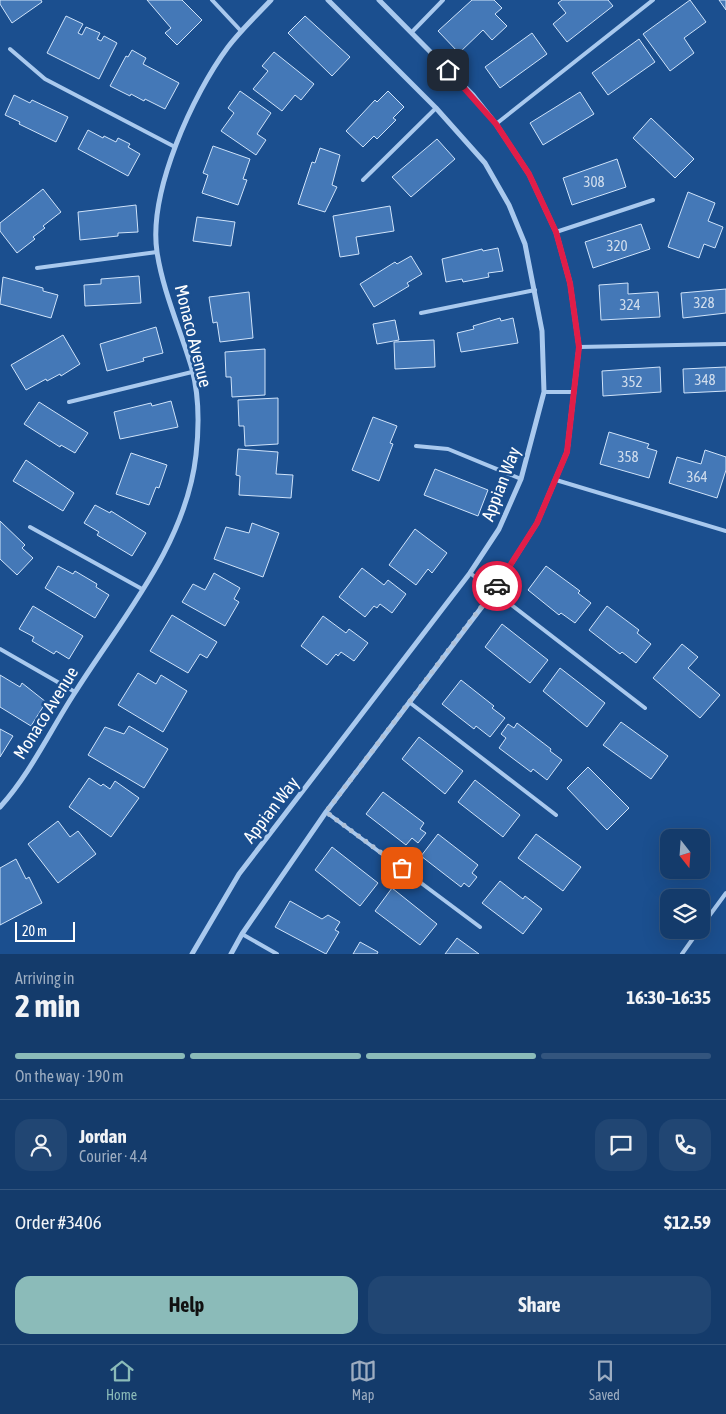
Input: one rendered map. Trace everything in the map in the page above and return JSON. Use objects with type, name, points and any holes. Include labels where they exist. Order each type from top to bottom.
[{"type":"street","name":"Monaco Avenue","points":[[0,807],[19,782],[142,589],[169,544],[181,515],[191,482],[198,427],[192,372],[157,252],[156,230],[162,193],[175,147],[207,80],[241,31],[271,0]]},
{"type":"street","name":"Appian Way","points":[[192,954],[239,874],[470,573],[499,529],[521,479],[544,392],[542,331],[535,290],[525,244],[509,205],[484,163],[436,108],[328,0]]},
{"type":"street","points":[[231,954],[242,934],[326,812],[494,591],[537,523],[567,452],[579,347],[570,283],[556,232],[529,174],[496,124],[473,95],[378,0]]},
{"type":"lane","points":[[212,0],[241,31]]},
{"type":"lane","points":[[412,32],[443,0]]},
{"type":"lane","points":[[496,124],[653,0]]},
{"type":"lane","points":[[10,48],[45,79],[175,147]]},
{"type":"lane","points":[[363,180],[436,108]]},
{"type":"lane","points":[[556,232],[653,200]]},
{"type":"lane","points":[[37,268],[157,252]]},
{"type":"lane","points":[[421,314],[535,290]]},
{"type":"lane","points":[[579,347],[726,344]]},
{"type":"lane","points":[[69,402],[192,372]]},
{"type":"lane","points":[[544,392],[575,392]]},
{"type":"lane","points":[[416,446],[448,449],[521,479]]},
{"type":"lane","points":[[556,480],[726,532]]},
{"type":"lane","points":[[30,527],[142,589]]},
{"type":"lane","points":[[470,573],[645,708]]},
{"type":"lane","points":[[0,649],[75,692]]},
{"type":"lane","points":[[409,702],[556,814]]},
{"type":"lane","points":[[326,812],[480,927]]},
{"type":"lane","points":[[710,915],[726,893]]},
{"type":"lane","points":[[242,934],[277,954]]},
{"type":"lane","points":[[682,954],[693,939]]},
{"type":"building","points":[[0,0],[41,0],[42,2],[12,23],[0,4]]},
{"type":"building","points":[[147,0],[182,0],[202,20],[177,45],[165,33],[171,28]]},
{"type":"building","points":[[472,0],[494,0],[502,8],[495,14],[507,26],[492,40],[483,30],[459,53],[438,31]]},
{"type":"building","points":[[562,0],[608,0],[613,6],[567,42],[553,24],[566,13],[558,3]]},
{"type":"building","points":[[690,0],[706,22],[684,38],[694,53],[670,71],[643,34]]},
{"type":"building","points":[[719,0],[726,0],[726,10]]},
{"type":"building","points":[[66,16],[83,24],[78,33],[82,35],[86,27],[100,33],[97,39],[101,41],[104,36],[117,43],[99,79],[47,53]]},
{"type":"building","points":[[305,16],[350,57],[332,76],[288,33]]},
{"type":"building","points":[[532,33],[547,54],[500,88],[485,67]]},
{"type":"building","points":[[639,39],[655,62],[608,95],[592,73]]},
{"type":"building","points":[[132,50],[146,58],[143,64],[179,83],[165,109],[145,99],[144,101],[131,94],[130,96],[110,86],[126,56],[128,57]]},
{"type":"building","points":[[274,52],[314,84],[301,100],[295,95],[282,111],[253,89],[268,71],[262,66]]},
{"type":"building","points":[[240,91],[271,113],[257,134],[266,140],[256,155],[221,131],[234,113],[228,108]]},
{"type":"building","points":[[388,91],[404,107],[393,118],[396,120],[377,139],[374,136],[363,147],[346,131],[375,100],[377,102]]},
{"type":"building","points":[[580,92],[594,114],[543,145],[530,123]]},
{"type":"building","points":[[14,95],[30,103],[32,100],[68,117],[56,142],[5,115]]},
{"type":"building","points":[[651,118],[694,159],[675,178],[633,138]]},
{"type":"building","points":[[88,130],[116,142],[118,138],[130,144],[128,147],[140,154],[128,176],[78,149]]},
{"type":"building","points":[[437,139],[455,159],[411,197],[392,177]]},
{"type":"building","points":[[213,146],[250,159],[243,179],[247,180],[238,205],[202,193],[208,175],[203,173]]},
{"type":"building","points":[[320,148],[340,155],[332,185],[337,187],[325,212],[298,204],[312,162],[315,163]]},
{"type":"building","points":[[617,159],[626,187],[572,205],[563,178]]},
{"type":"building","points":[[43,189],[61,212],[43,226],[45,228],[33,237],[35,239],[17,253],[0,231],[0,223]]},
{"type":"building","points":[[688,192],[715,203],[708,221],[723,227],[715,248],[704,244],[699,258],[668,247]]},
{"type":"building","points":[[136,205],[138,232],[118,233],[118,236],[80,240],[78,212]]},
{"type":"building","points":[[390,206],[394,231],[356,237],[359,254],[340,257],[333,216]]},
{"type":"building","points":[[197,217],[235,222],[231,246],[193,241]]},
{"type":"building","points":[[641,224],[650,249],[593,268],[585,242]]},
{"type":"building","points":[[498,248],[503,271],[488,273],[489,277],[463,282],[462,279],[446,282],[442,259],[482,249],[483,251]]},
{"type":"building","points":[[411,256],[422,274],[407,283],[409,286],[374,307],[360,284],[395,262],[397,264]]},
{"type":"building","points":[[139,276],[141,303],[85,306],[84,285],[101,284],[101,279]]},
{"type":"building","points":[[3,277],[43,288],[43,291],[58,295],[51,318],[0,304]]},
{"type":"building","points":[[628,283],[628,294],[658,292],[660,317],[601,320],[599,285]]},
{"type":"building","points":[[726,289],[726,313],[683,318],[681,293]]},
{"type":"building","points":[[249,292],[253,338],[220,342],[217,322],[213,323],[209,297]]},
{"type":"building","points":[[500,318],[501,321],[513,318],[518,343],[461,352],[457,333],[474,329],[473,326]]},
{"type":"building","points":[[395,320],[399,340],[377,344],[373,324]]},
{"type":"building","points":[[156,327],[163,353],[143,358],[144,361],[107,371],[100,344]]},
{"type":"building","points":[[63,335],[80,364],[61,376],[60,374],[47,381],[46,379],[26,390],[11,365]]},
{"type":"building","points":[[434,340],[435,367],[395,369],[394,342]]},
{"type":"building","points":[[265,349],[265,395],[232,397],[231,377],[226,377],[225,352]]},
{"type":"building","points":[[660,367],[661,392],[603,396],[602,371]]},
{"type":"building","points":[[726,367],[726,391],[684,393],[683,369]]},
{"type":"building","points":[[278,398],[278,444],[245,446],[244,426],[239,426],[238,400]]},
{"type":"building","points":[[171,401],[178,427],[120,439],[114,412],[151,403],[152,406]]},
{"type":"building","points":[[39,402],[88,433],[75,453],[61,445],[60,447],[24,424]]},
{"type":"building","points":[[373,417],[397,426],[390,443],[393,444],[379,481],[352,470]]},
{"type":"building","points":[[609,432],[649,444],[647,448],[657,451],[649,478],[600,464]]},
{"type":"building","points":[[238,449],[278,452],[276,474],[293,475],[291,498],[239,495],[240,476],[236,475]]},
{"type":"building","points":[[705,450],[726,457],[726,470],[717,498],[669,483],[677,457],[701,464]]},
{"type":"building","points":[[131,453],[167,465],[159,488],[156,487],[149,505],[116,494]]},
{"type":"building","points":[[26,460],[74,493],[63,511],[13,481]]},
{"type":"building","points":[[435,469],[488,490],[478,516],[424,495]]},
{"type":"building","points":[[95,505],[110,513],[111,511],[146,533],[132,556],[97,535],[99,532],[84,523]]},
{"type":"building","points":[[0,521],[25,545],[22,548],[33,558],[17,575],[0,559]]},
{"type":"building","points":[[252,523],[279,533],[263,577],[214,559],[226,527],[249,533]]},
{"type":"building","points":[[415,529],[447,553],[432,573],[428,569],[416,585],[389,565]]},
{"type":"building","points":[[58,566],[73,574],[75,571],[97,584],[96,587],[109,595],[95,618],[45,588]]},
{"type":"building","points":[[546,566],[580,591],[578,593],[591,603],[575,623],[561,613],[559,615],[528,590]]},
{"type":"building","points":[[362,568],[384,585],[388,580],[406,594],[392,613],[380,604],[377,608],[374,606],[365,617],[339,597]]},
{"type":"building","points":[[214,573],[240,588],[234,599],[239,602],[225,626],[182,602],[193,584],[205,590]]},
{"type":"building","points":[[33,606],[83,636],[69,659],[56,651],[54,654],[32,641],[34,637],[19,629]]},
{"type":"building","points":[[607,606],[639,630],[637,633],[651,644],[636,663],[622,652],[620,654],[589,630]]},
{"type":"building","points":[[172,615],[217,642],[207,658],[200,654],[188,673],[150,651]]},
{"type":"building","points":[[323,616],[346,633],[349,629],[368,643],[354,661],[341,652],[338,656],[336,654],[327,665],[301,646]]},
{"type":"building","points":[[502,624],[548,660],[530,683],[485,647]]},
{"type":"building","points":[[682,644],[698,657],[688,668],[720,695],[700,718],[653,678]]},
{"type":"building","points":[[560,668],[605,703],[587,727],[543,691]]},
{"type":"building","points":[[138,673],[156,684],[161,675],[187,691],[163,732],[118,705]]},
{"type":"building","points":[[0,675],[20,687],[22,683],[46,702],[31,726],[0,707]]},
{"type":"building","points":[[461,680],[494,706],[492,708],[505,718],[490,737],[476,726],[474,729],[442,704]]},
{"type":"building","points":[[621,722],[668,756],[651,779],[603,745]]},
{"type":"building","points":[[517,723],[551,749],[550,751],[562,760],[547,780],[533,769],[531,772],[499,748],[506,738],[501,734],[508,724],[514,728]]},
{"type":"building","points":[[129,726],[168,749],[144,788],[88,755],[105,727],[124,734]]},
{"type":"building","points":[[0,729],[13,736],[0,757]]},
{"type":"building","points":[[419,737],[463,771],[445,794],[402,759]]},
{"type":"building","points":[[588,767],[629,808],[607,830],[567,788]]},
{"type":"building","points":[[89,778],[101,786],[103,784],[110,789],[115,781],[139,798],[111,837],[69,807]]},
{"type":"building","points":[[475,780],[520,815],[503,837],[458,802]]},
{"type":"building","points":[[383,792],[424,823],[420,829],[426,833],[418,843],[412,838],[406,845],[366,814]]},
{"type":"building","points":[[58,821],[70,837],[78,831],[96,854],[58,883],[28,844]]},
{"type":"building","points":[[438,834],[478,865],[472,873],[477,877],[469,887],[464,883],[461,887],[421,856]]},
{"type":"building","points":[[536,834],[581,867],[563,891],[518,858]]},
{"type":"building","points":[[332,847],[378,883],[360,906],[315,870]]},
{"type":"building","points":[[16,859],[26,879],[29,877],[42,903],[0,925],[0,868]]},
{"type":"building","points":[[500,881],[523,899],[525,896],[542,909],[523,934],[482,903]]},
{"type":"building","points":[[392,888],[437,924],[420,945],[375,911]]},
{"type":"building","points":[[290,901],[322,919],[328,915],[340,922],[335,930],[339,932],[326,954],[275,927]]},
{"type":"building","points":[[457,938],[479,954],[445,954]]},
{"type":"building","points":[[360,942],[378,952],[377,954],[353,954]]},
{"type":"way so far","points":[[402,868],[326,812],[497,586]]},
{"type":"route","points":[[448,70],[473,95],[496,124],[529,174],[556,232],[570,283],[579,347],[567,452],[537,523],[497,586]]}]
